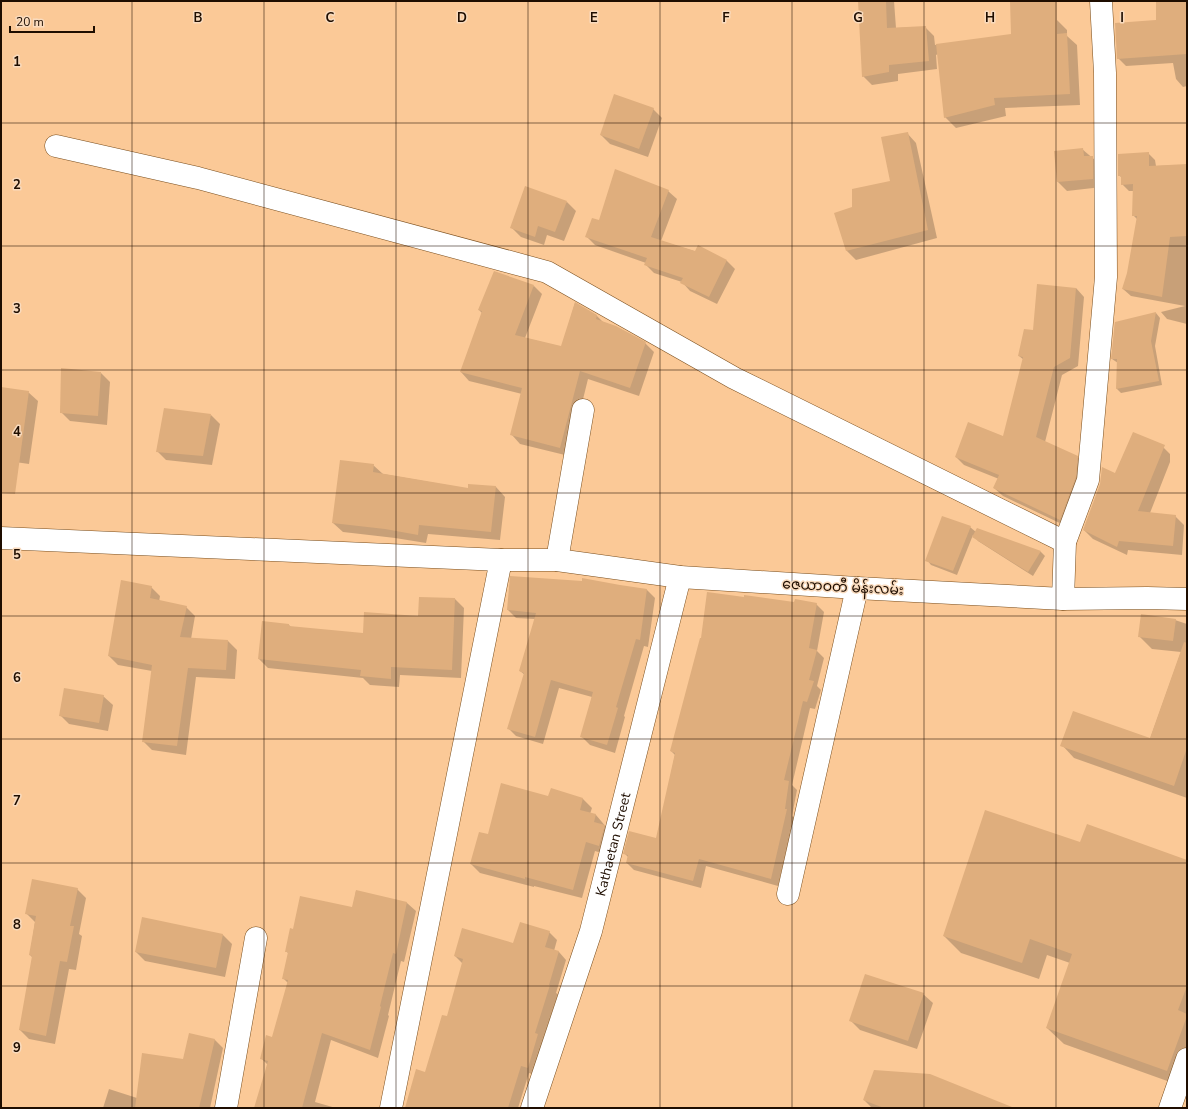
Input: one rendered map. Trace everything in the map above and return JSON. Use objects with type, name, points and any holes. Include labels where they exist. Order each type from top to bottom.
[{"type":"street","points":[[1063,599],[1065,542],[1088,480],[1106,277],[1106,73],[1101,1]]},
{"type":"street","points":[[56,146],[198,178],[547,272],[734,378],[1065,542]]},
{"type":"street","points":[[557,560],[583,410]]},
{"type":"street","name":"ဇေယာဝတီ မိန်းလမ်း","points":[[1,538],[501,560],[557,560],[680,578],[1063,599],[1187,599]]},
{"type":"street","points":[[391,1108],[501,560]]},
{"type":"street","name":"Kathaetan Street","points":[[532,1108],[591,931],[680,578]]},
{"type":"street","points":[[788,894],[857,588]]},
{"type":"street","points":[[226,1108],[256,938]]},
{"type":"street","points":[[1170,1108],[1187,1059]]},
{"type":"building","points":[[858,1],[886,1],[887,28],[926,26],[929,61],[889,65],[889,72],[862,77]]},
{"type":"building","points":[[1010,1],[1057,1],[1057,34],[1067,33],[1070,94],[994,98],[995,105],[944,118],[936,44],[1011,34]]},
{"type":"building","points":[[1156,1],[1187,1],[1187,54],[1117,59],[1115,23],[1156,20]]},
{"type":"building","points":[[614,94],[654,108],[639,149],[600,135]]},
{"type":"building","points":[[908,132],[928,230],[846,251],[834,213],[852,207],[852,189],[890,181],[881,137]]},
{"type":"building","points":[[1083,148],[1084,156],[1093,156],[1093,179],[1057,182],[1054,151]]},
{"type":"building","points":[[1149,152],[1149,166],[1187,164],[1187,236],[1170,237],[1162,297],[1122,289],[1127,273],[1137,216],[1132,216],[1133,184],[1121,185],[1121,176],[1118,176],[1118,154]]},
{"type":"building","points":[[615,169],[669,190],[651,237],[695,251],[698,245],[727,260],[709,297],[680,283],[683,278],[644,265],[647,258],[585,237],[592,218],[599,220]]},
{"type":"building","points":[[525,186],[567,201],[555,232],[538,226],[535,237],[510,228]]},
{"type":"building","points":[[494,271],[534,285],[515,335],[561,346],[575,302],[597,315],[596,319],[616,326],[646,342],[630,388],[580,371],[560,448],[510,435],[522,388],[460,372],[482,311],[478,310]]},
{"type":"building","points":[[1037,284],[1076,288],[1070,358],[1054,367],[1036,437],[1078,456],[1076,477],[1060,520],[993,488],[999,475],[955,457],[968,422],[1003,436],[1023,357],[1018,356],[1024,329],[1033,330]]},
{"type":"building","points":[[1156,312],[1151,341],[1159,381],[1116,389],[1117,359],[1111,359],[1115,322]]},
{"type":"building","points":[[61,368],[101,372],[98,416],[60,413]]},
{"type":"building","points":[[1,387],[29,391],[15,494],[1,493]]},
{"type":"building","points":[[164,408],[211,414],[203,456],[156,452]]},
{"type":"building","points":[[1133,432],[1165,445],[1138,511],[1176,515],[1173,546],[1119,541],[1117,547],[1083,530],[1100,484],[1102,467],[1115,473]]},
{"type":"building","points":[[340,460],[374,464],[373,472],[468,488],[468,484],[496,486],[491,532],[419,525],[418,535],[385,529],[332,523]]},
{"type":"building","points":[[942,516],[971,526],[953,571],[925,561]]},
{"type":"building","points":[[977,528],[1041,551],[1028,572],[972,537]]},
{"type":"building","points":[[510,576],[582,581],[582,578],[647,589],[640,640],[636,639],[616,707],[618,708],[607,745],[580,737],[593,692],[551,680],[535,737],[507,729],[524,673],[519,671],[536,613],[507,610]]},
{"type":"building","points":[[121,580],[152,586],[150,598],[187,606],[180,637],[228,640],[226,670],[188,668],[177,746],[142,742],[152,665],[108,656]]},
{"type":"building","points":[[707,592],[744,597],[744,595],[794,602],[795,599],[817,603],[809,648],[817,650],[809,680],[814,681],[807,702],[803,701],[784,780],[789,781],[785,809],[787,809],[771,879],[699,859],[693,881],[626,863],[628,855],[623,854],[629,831],[656,838],[675,753],[670,751],[701,638]]},
{"type":"building","points":[[419,597],[455,598],[452,670],[391,667],[391,679],[360,676],[361,670],[258,659],[262,621],[289,624],[289,626],[363,633],[364,612],[418,616]]},
{"type":"building","points":[[1141,614],[1176,619],[1173,641],[1138,637]]},
{"type":"building","points":[[1184,642],[1187,643],[1187,748],[1174,786],[1060,746],[1073,711],[1150,738]]},
{"type":"building","points":[[64,688],[104,695],[99,723],[59,716]]},
{"type":"building","points":[[501,783],[548,796],[551,788],[583,798],[580,810],[596,814],[594,822],[605,825],[599,846],[586,842],[573,890],[470,864],[479,832],[488,834]]},
{"type":"building","points":[[985,810],[1080,842],[1087,824],[1187,860],[1187,986],[1178,1010],[1187,1014],[1187,1016],[1167,1071],[1046,1028],[1072,954],[1030,939],[1022,963],[943,936]]},
{"type":"building","points":[[32,879],[78,888],[70,926],[74,926],[67,962],[60,961],[46,1036],[19,1030],[32,956],[29,955],[36,916],[25,914]]},
{"type":"building","points":[[356,890],[407,902],[396,954],[393,953],[370,1050],[322,1033],[302,1108],[254,1108],[268,1061],[260,1059],[266,1035],[272,1037],[288,980],[282,979],[288,952],[285,952],[290,928],[293,929],[300,896],[352,907]]},
{"type":"building","points":[[142,917],[223,934],[216,968],[135,952]]},
{"type":"building","points":[[520,922],[550,931],[545,947],[559,951],[535,1033],[538,1034],[528,1068],[521,1066],[508,1108],[405,1108],[416,1069],[425,1072],[442,1015],[447,1016],[463,959],[454,956],[462,928],[513,943]]},
{"type":"building","points":[[865,974],[924,993],[908,1041],[849,1021]]},
{"type":"building","points":[[189,1033],[215,1039],[199,1108],[135,1108],[142,1053],[183,1059]]},
{"type":"building","points":[[874,1070],[930,1074],[1012,1108],[884,1108],[863,1100]]}]
